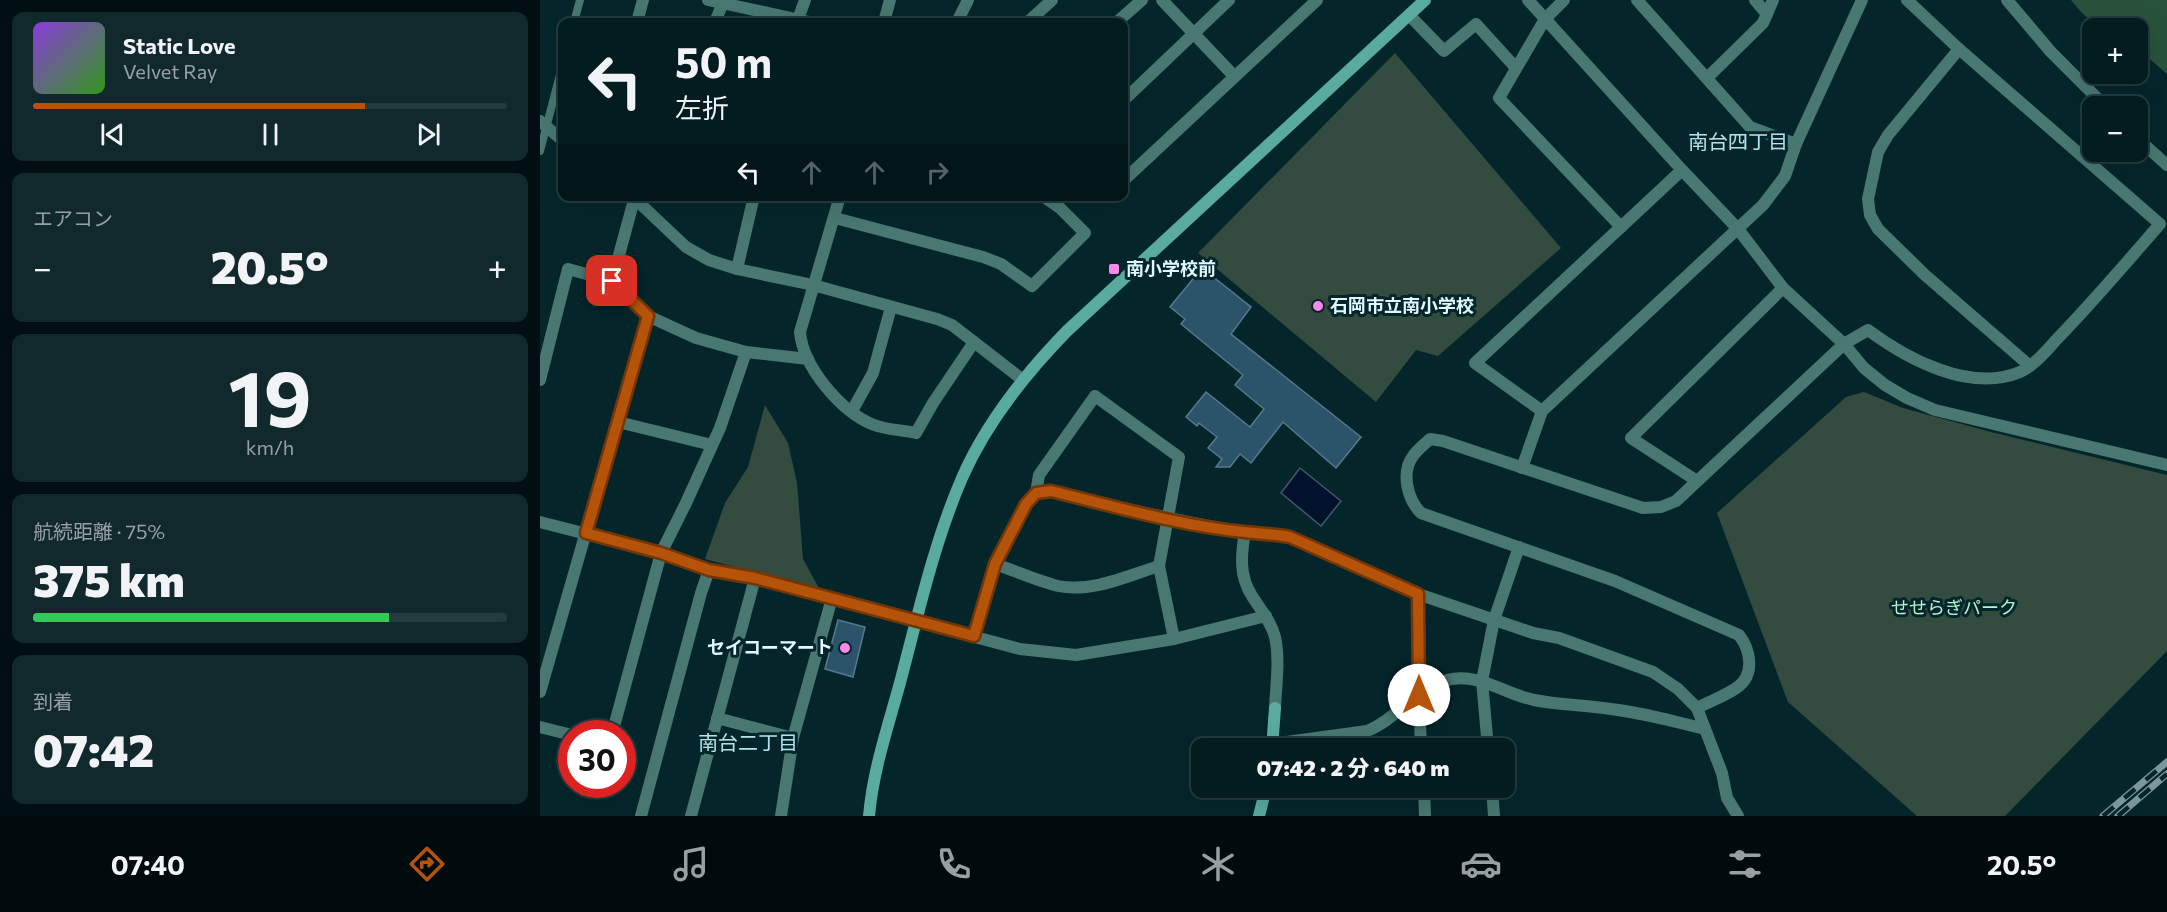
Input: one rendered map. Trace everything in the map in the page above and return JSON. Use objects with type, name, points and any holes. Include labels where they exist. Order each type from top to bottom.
[{"type":"street","points":[[638,18],[643,0]]},
{"type":"street","points":[[708,0],[789,18]]},
{"type":"street","points":[[802,18],[805,0]]},
{"type":"street","points":[[885,18],[890,0]]},
{"type":"street","points":[[959,18],[968,0]]},
{"type":"street","points":[[1032,18],[1052,0]]},
{"type":"street","points":[[1122,18],[1142,0]]},
{"type":"street","points":[[1162,0],[1234,76]]},
{"type":"street","points":[[1128,96],[1229,0]]},
{"type":"street","points":[[1128,176],[1317,0]]},
{"type":"street","points":[[869,816],[877,767],[933,557],[963,476],[990,427],[1023,380],[1067,331],[1425,0]]},
{"type":"street","points":[[1528,0],[1738,229],[1783,288],[1844,344],[1864,368],[1885,386],[1935,410],[2167,465]]},
{"type":"street","points":[[1564,0],[1545,19],[1499,98],[1621,227]]},
{"type":"street","points":[[1637,0],[1750,127],[1796,144]]},
{"type":"street","points":[[1755,0],[1767,14]]},
{"type":"street","points":[[1707,78],[1763,23],[1773,0]]},
{"type":"street","points":[[1522,468],[1542,411],[1763,205],[1785,176],[1796,144],[1862,0]]},
{"type":"street","points":[[1697,708],[1741,685],[1749,667],[1750,657],[1747,644],[1739,634],[1615,581],[1421,513],[1413,505],[1407,488],[1407,473],[1412,456],[1430,439],[1443,441],[1643,508],[1661,507],[1676,501],[1844,344],[1868,330],[1893,348],[1921,363],[1955,373],[1999,377],[2018,373],[2030,366],[2084,312],[2160,224],[1959,49],[1907,0]]},
{"type":"street","points":[[2007,0],[2051,52],[2095,96]]},
{"type":"street","points":[[717,18],[724,2]]},
{"type":"street","points":[[1410,15],[1444,51],[1476,24],[1516,68]]},
{"type":"street","points":[[1959,49],[1888,135],[1878,152],[1868,199],[1870,215],[1878,229],[1925,275],[2030,366]]},
{"type":"street","points":[[543,124],[558,137]]},
{"type":"street","points":[[2148,148],[2167,165]]},
{"type":"street","points":[[1542,411],[1475,363],[1682,170]]},
{"type":"street","points":[[612,281],[633,201]]},
{"type":"street","points":[[638,201],[686,247],[709,260],[737,269],[813,285],[952,325],[1023,380]]},
{"type":"street","points":[[737,269],[753,201]]},
{"type":"street","points":[[839,201],[800,332],[801,345],[808,359],[835,398],[874,425],[916,433],[974,342]]},
{"type":"street","points":[[835,218],[982,256],[1001,264],[1032,286],[1085,233],[1060,208],[1050,201]]},
{"type":"street","points":[[540,380],[568,269],[612,281],[648,316],[696,338],[746,352],[808,359]]},
{"type":"street","points":[[1697,481],[1631,438],[1783,288]]},
{"type":"street","points":[[852,411],[873,373],[891,307]]},
{"type":"street","points":[[540,693],[648,316]]},
{"type":"street","points":[[616,720],[661,553],[687,503],[720,428],[746,352]]},
{"type":"street","points":[[974,636],[995,564],[1026,504],[1036,493],[1039,475],[1095,396],[1179,457],[1159,566],[1174,639]]},
{"type":"street","points":[[618,422],[712,446]]},
{"type":"street","points":[[1036,493],[1051,491],[1169,518],[1245,532],[1290,537],[1418,594],[1533,633],[1559,638],[1653,672],[1678,689],[1697,708],[1722,773],[1727,798],[1738,816]]},
{"type":"street","points":[[540,522],[661,553],[709,570],[755,578],[1020,649],[1076,655],[1174,639],[1266,616]]},
{"type":"street","points":[[1245,532],[1241,555],[1243,578],[1250,594],[1266,616],[1275,637],[1273,738]]},
{"type":"street","points":[[1487,738],[1482,681],[1494,620],[1519,547]]},
{"type":"street","points":[[995,564],[1058,586],[1080,587],[1105,584],[1159,566]]},
{"type":"street","points":[[641,816],[709,570]]},
{"type":"street","points":[[691,816],[755,578]]},
{"type":"street","points":[[1418,594],[1421,738]]},
{"type":"street","points":[[781,816],[793,738],[832,598]]},
{"type":"street","points":[[1323,738],[1367,731],[1380,726],[1430,686],[1463,677],[1482,681],[1533,700],[1614,709],[1668,719],[1705,729]]},
{"type":"street","points":[[717,718],[793,738]]},
{"type":"street","points":[[540,728],[558,732]]},
{"type":"street","points":[[1259,816],[1264,798]]},
{"type":"street","points":[[1424,798],[1425,816]]},
{"type":"street","points":[[1493,798],[1494,816]]},
{"type":"lane","points":[[575,18],[580,0]]},
{"type":"lane","points":[[540,151],[543,124],[558,79]]},
{"type":"green space","points":[[2071,0],[2167,0],[2167,74],[2148,58],[2148,18],[2087,18]]},
{"type":"green space","points":[[1395,53],[1561,248],[1438,356],[1416,350],[1376,402],[1198,253]]},
{"type":"green space","name":"せせらぎパーク","points":[[1864,392],[1903,408],[2167,475],[2167,651],[2005,816],[1917,816],[1788,702],[1717,513],[1846,397]]},
{"type":"green space","points":[[765,405],[788,443],[797,483],[803,559],[820,590],[705,559],[725,503],[748,467]]},
{"type":"water","points":[[1300,468],[1341,501],[1321,526],[1281,493]]},
{"type":"building","points":[[1202,268],[1251,307],[1231,334],[1361,437],[1336,468],[1283,422],[1251,463],[1240,454],[1230,467],[1216,467],[1222,459],[1208,448],[1217,437],[1199,423],[1197,426],[1186,417],[1206,392],[1250,427],[1264,409],[1235,385],[1243,375],[1181,324],[1185,319],[1170,307]]},
{"type":"building","name":"セイコーマート","points":[[838,620],[865,627],[853,677],[825,669]]},
{"type":"railway","points":[[2103,816],[2167,762]]},
{"type":"railway","points":[[2118,816],[2167,774]]},
{"type":"place","name":"南小学校前","points":[[1114,269]]},
{"type":"place","name":"石岡市立南小学校","points":[[1318,306]]},
{"type":"place","name":"セイコーマート","points":[[845,648]]},
{"type":"district","name":"南台四丁目","points":[[1738,142]]},
{"type":"district","name":"南台二丁目","points":[[748,743]]},
{"type":"route","points":[[612,281],[648,316],[586,533],[661,553],[709,570],[755,578],[974,636],[995,564],[1026,504],[1036,493],[1051,491],[1180,521],[1245,532],[1270,533],[1290,537],[1418,594],[1419,695]]}]
